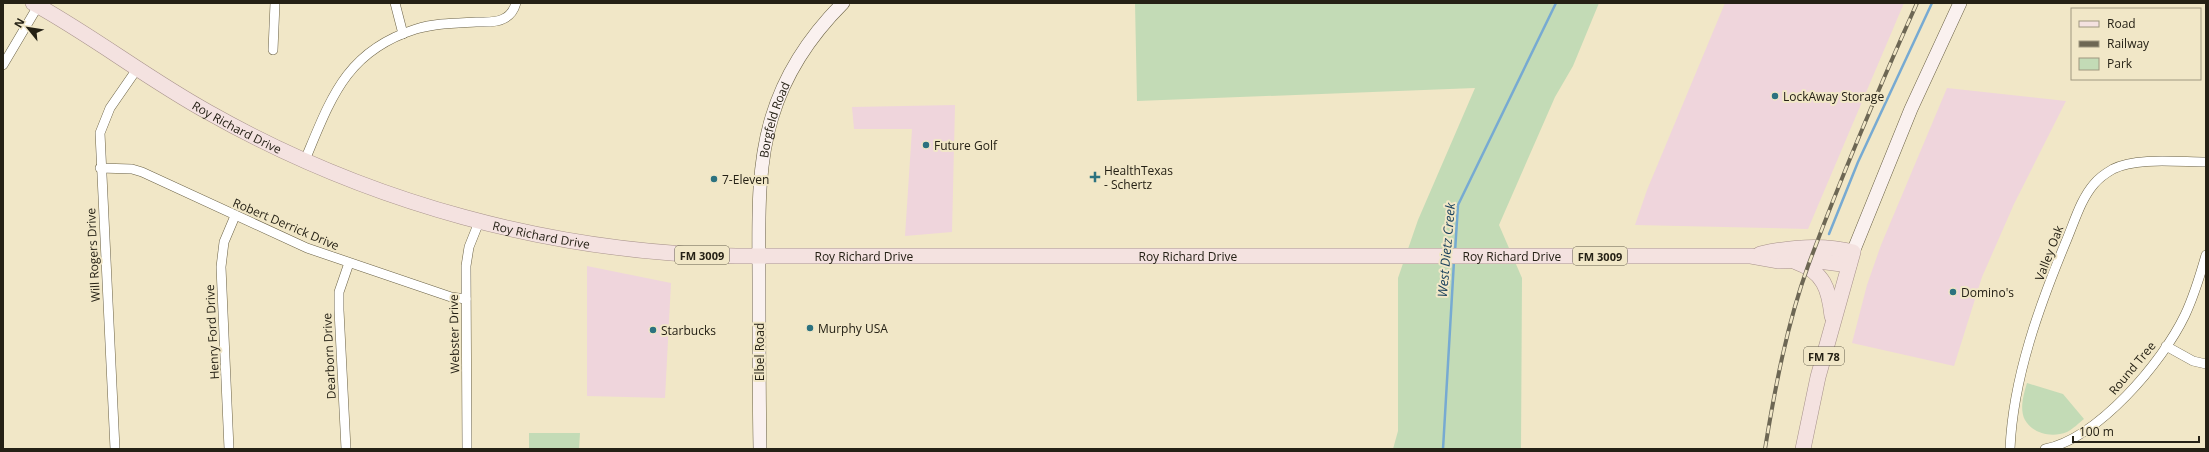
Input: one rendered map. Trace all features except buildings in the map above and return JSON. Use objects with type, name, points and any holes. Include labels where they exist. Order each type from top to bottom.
[{"type":"main road","name":"Roy Richard Drive","points":[[36,4],[173,92],[242,131],[305,160],[385,193],[479,222],[559,239],[647,252],[692,255],[759,256],[1751,256],[1794,261],[1851,258]]},
{"type":"main road","name":"Roy Richard Drive","points":[[1751,256],[1791,247],[1828,248],[1851,258]]},
{"type":"main road","name":"FM 78","points":[[1803,449],[1818,377],[1832,322],[1851,258]]},
{"type":"main road","points":[[1794,261],[1808,266],[1818,274],[1826,286],[1830,300],[1832,322]]},
{"type":"street","points":[[273,50],[275,3]]},
{"type":"street","points":[[395,3],[402,34]]},
{"type":"street","points":[[305,160],[326,110],[348,72],[374,48],[402,34],[436,25],[502,20],[514,10],[516,3]]},
{"type":"street","name":"Borgfeld Road","points":[[759,256],[762,170],[771,118],[792,70],[814,36],[843,3]]},
{"type":"street","name":"FM 78","points":[[1851,258],[1911,109],[1960,3]]},
{"type":"street","points":[[3,65],[36,4]]},
{"type":"street","name":"Will Rogers Drive","points":[[115,449],[100,168],[100,133],[110,108],[137,69]]},
{"type":"street","name":"Valley Oak","points":[[2010,449],[2014,411],[2030,342],[2055,268],[2082,204],[2093,185],[2100,177],[2124,164],[2206,162]]},
{"type":"street","name":"Robert Derrick Drive","points":[[100,168],[132,169],[142,172],[285,239],[349,263],[451,297],[466,299]]},
{"type":"street","name":"Henry Ford Drive","points":[[229,449],[221,267],[224,242],[235,216]]},
{"type":"street","name":"Webster Drive","points":[[467,449],[466,266],[469,247],[479,222]]},
{"type":"street","name":"Round Tree","points":[[2052,448],[2068,441],[2102,418],[2129,393],[2158,359],[2184,316],[2197,285],[2206,255]]},
{"type":"street","name":"Elbel Road","points":[[759,256],[760,449]]},
{"type":"street","name":"Dearborn Drive","points":[[346,449],[339,292],[349,263]]},
{"type":"street","points":[[2166,346],[2193,360],[2206,364]]},
{"type":"shaded area","name":"LockAway Storage","points":[[1725,3],[1904,3],[1808,229],[1635,225],[1647,190]]},
{"type":"shaded area","points":[[1947,88],[2066,101],[2014,204],[1982,277],[1954,366],[1852,343],[1867,285],[1881,245]]},
{"type":"shaded area","points":[[955,105],[952,232],[905,236],[912,129],[854,129],[852,107]]},
{"type":"shaded area","points":[[587,266],[671,283],[665,398],[587,396]]},
{"type":"green space","points":[[1135,3],[1599,3],[1573,66],[1555,97],[1499,225],[1522,278],[1521,449],[1393,449],[1398,431],[1398,278],[1418,220],[1475,88],[1137,101]]},
{"type":"green space","points":[[2027,383],[2063,394],[2084,419],[2074,428],[2061,434],[2043,434],[2033,429],[2028,425],[2022,411]]},
{"type":"green space","points":[[529,433],[580,433],[579,449],[529,449]]},
{"type":"waterway","name":"West Dietz Creek","points":[[1455,252],[1458,205],[1556,3]]},
{"type":"waterway","points":[[1829,234],[1858,162],[1932,3]]},
{"type":"waterway","name":"West Dietz Creek","points":[[1443,449],[1454,261]]},
{"type":"railway","points":[[1765,449],[1782,356],[1794,310],[1808,266],[1860,134],[1917,3]]},
{"type":"place","name":"LockAway Storage","points":[[1775,96]]},
{"type":"place","name":"Future Golf","points":[[926,145]]},
{"type":"place","name":"HealthTexas - Schertz","points":[[1095,177]]},
{"type":"place","name":"7-Eleven","points":[[714,179]]},
{"type":"place","name":"Domino's","points":[[1953,292]]},
{"type":"place","name":"Murphy USA","points":[[810,328]]},
{"type":"place","name":"Starbucks","points":[[653,330]]}]
